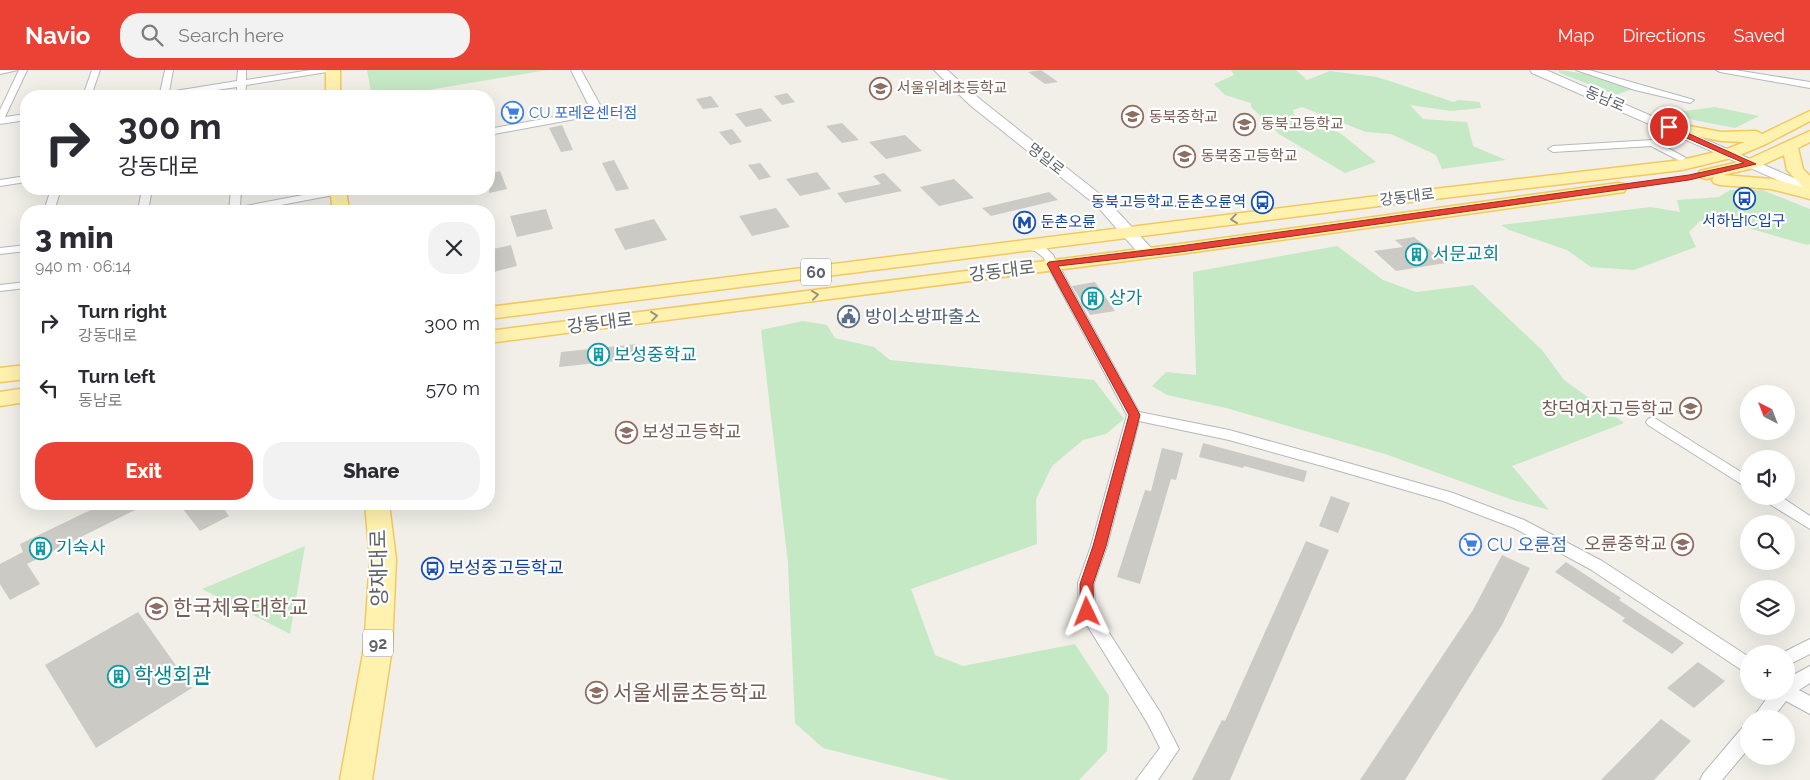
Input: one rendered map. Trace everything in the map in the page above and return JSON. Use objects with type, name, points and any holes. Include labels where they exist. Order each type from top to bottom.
[{"type":"main road","points":[[333,70],[333,90]]},
{"type":"main road","name":"명일로","points":[[940,70],[982,108],[1101,202],[1148,253]]},
{"type":"main road","name":"동남로","points":[[1536,70],[1752,164],[1810,192]]},
{"type":"main road","points":[[1666,126],[1724,138],[1745,139],[1776,133],[1810,115]]},
{"type":"main road","points":[[1642,170],[1696,152],[1696,147],[1666,126]]},
{"type":"main road","name":"강동대로","points":[[495,312],[1350,204],[1682,165],[1729,154],[1776,133]]},
{"type":"main road","name":"강동대로","points":[[495,336],[1148,253],[1689,178],[1752,164],[1810,136]]},
{"type":"main road","points":[[1790,146],[1795,170],[1810,185]]},
{"type":"main road","points":[[1294,211],[1348,198],[1650,160],[1681,158]]},
{"type":"main road","points":[[1689,178],[1751,180],[1810,192]]},
{"type":"main road","points":[[1350,204],[1328,214],[1330,218],[1342,223],[1358,224]]},
{"type":"main road","points":[[495,311],[547,297],[567,294],[1074,230],[1130,233]]},
{"type":"main road","points":[[495,342],[519,334]]},
{"type":"main road","points":[[0,375],[20,373]]},
{"type":"main road","points":[[0,398],[20,396]]},
{"type":"main road","name":"양재대로","points":[[356,780],[378,648],[383,559],[378,510]]},
{"type":"street","points":[[0,72],[14,70]]},
{"type":"street","points":[[0,120],[23,70]]},
{"type":"street","points":[[89,90],[96,70]]},
{"type":"street","points":[[165,90],[170,70]]},
{"type":"street","points":[[241,90],[242,70]]},
{"type":"street","points":[[199,90],[327,70]]},
{"type":"street","points":[[495,131],[598,112],[576,70]]},
{"type":"street","points":[[1580,70],[1647,90],[1690,100]]},
{"type":"street","points":[[1720,70],[1810,86]]},
{"type":"street","points":[[0,96],[12,94]]},
{"type":"street","points":[[0,120],[20,118]]},
{"type":"street","points":[[1554,149],[1653,143],[1681,158]]},
{"type":"street","points":[[0,183],[20,180]]},
{"type":"street","points":[[264,205],[314,195]]},
{"type":"street","points":[[1024,246],[1042,250],[1049,254],[1052,264],[1134,415],[1099,546],[1086,584],[1087,612],[1154,718],[1170,749],[1146,780]]},
{"type":"street","points":[[0,251],[20,249]]},
{"type":"street","points":[[0,288],[20,286]]},
{"type":"street","points":[[1134,415],[1229,435],[1334,464],[1448,497],[1519,524],[1596,565],[1740,660]]},
{"type":"street","points":[[1653,422],[1740,478]]},
{"type":"street","points":[[1782,505],[1810,523]]},
{"type":"street","points":[[1795,655],[1810,646]]},
{"type":"street","points":[[1795,667],[1808,676],[1795,684]]},
{"type":"street","points":[[1795,696],[1809,705]]},
{"type":"street","points":[[1768,710],[1777,700]]},
{"type":"street","points":[[1710,780],[1740,745]]},
{"type":"green space","points":[[367,70],[547,70],[429,90],[371,90]]},
{"type":"green space","points":[[1231,70],[1296,70],[1307,80],[1330,71],[1377,77],[1454,102],[1458,100],[1480,102],[1481,108],[1451,111],[1410,105],[1423,119],[1467,122],[1473,146],[1506,160],[1442,169],[1436,155],[1391,134],[1366,132],[1302,107],[1293,110],[1294,115],[1340,133],[1376,162],[1345,173],[1279,134],[1251,107],[1251,103],[1225,95],[1214,84],[1234,75]]},
{"type":"green space","points":[[1558,70],[1581,73],[1632,89],[1616,95],[1560,73]]},
{"type":"green space","points":[[1671,106],[1685,111],[1715,107],[1759,116],[1735,128],[1694,120],[1665,109]]},
{"type":"green space","points":[[1730,190],[1762,190],[1810,209],[1810,244],[1807,245],[1720,220],[1700,221],[1689,232],[1696,247],[1634,270],[1591,267],[1567,250],[1509,230],[1501,225],[1651,207],[1680,212],[1677,200],[1719,197]]},
{"type":"green space","points":[[1337,246],[1383,280],[1416,292],[1473,285],[1542,350],[1564,380],[1624,423],[1512,466],[1549,510],[1513,500],[1385,454],[1226,408],[1167,395],[1152,386],[1166,372],[1196,375],[1193,272]]},
{"type":"green space","points":[[803,321],[827,325],[835,338],[874,347],[890,360],[1094,380],[1124,419],[1106,434],[1083,440],[1052,466],[1036,499],[1037,544],[911,589],[935,655],[963,666],[1075,644],[1109,696],[1107,751],[1079,780],[950,780],[823,748],[795,723],[788,563],[761,330]]},
{"type":"green space","points":[[305,546],[290,634],[202,589]]},
{"type":"building","points":[[1041,70],[1058,82],[1045,84],[1028,72]]},
{"type":"building","points":[[787,93],[795,102],[782,105],[774,96]]},
{"type":"building","points":[[711,96],[719,107],[703,109],[696,99]]},
{"type":"building","points":[[761,108],[772,121],[746,127],[735,114]]},
{"type":"building","points":[[842,123],[859,140],[842,143],[826,126]]},
{"type":"building","points":[[562,125],[573,150],[561,152],[549,128]]},
{"type":"building","points":[[732,129],[742,142],[730,145],[719,132]]},
{"type":"building","points":[[905,135],[922,151],[886,159],[869,142]]},
{"type":"building","points":[[614,160],[629,189],[616,191],[602,163]]},
{"type":"building","points":[[760,163],[771,177],[759,180],[748,165]]},
{"type":"building","points":[[500,171],[507,189],[495,192],[495,172]]},
{"type":"building","points":[[817,172],[831,189],[800,196],[786,179]]},
{"type":"building","points":[[884,173],[902,191],[845,203],[837,193],[881,184],[873,176]]},
{"type":"building","points":[[954,179],[974,198],[939,206],[920,187]]},
{"type":"building","points":[[1049,192],[1058,200],[991,216],[982,208]]},
{"type":"building","points":[[776,208],[790,227],[752,236],[739,216]]},
{"type":"building","points":[[546,209],[553,229],[517,237],[510,216]]},
{"type":"building","points":[[654,219],[667,240],[625,250],[614,229]]},
{"type":"building","name":"서문교회","points":[[1414,237],[1446,263],[1396,271],[1374,251],[1403,247],[1395,240]]},
{"type":"building","points":[[511,245],[517,266],[495,272],[495,249]]},
{"type":"building","name":"상가","points":[[1095,282],[1115,311],[1090,315],[1072,286]]},
{"type":"building","name":"보성중학교","points":[[637,344],[636,359],[559,367],[561,352]]},
{"type":"building","points":[[1203,443],[1307,471],[1304,482],[1244,466],[1243,468],[1199,457]]},
{"type":"building","points":[[1162,448],[1183,453],[1176,480],[1171,479],[1140,584],[1117,577],[1145,490],[1151,491]]},
{"type":"building","points":[[1331,496],[1350,503],[1338,533],[1319,526]]},
{"type":"building","name":"기숙사","points":[[91,510],[135,510],[27,564],[40,584],[10,600],[0,584],[0,564],[23,552],[20,544]]},
{"type":"building","points":[[184,510],[224,510],[229,516],[200,531]]},
{"type":"building","points":[[1306,541],[1329,550],[1230,780],[1192,780],[1222,720],[1225,721]]},
{"type":"building","points":[[1502,555],[1530,568],[1502,625],[1405,780],[1360,780],[1473,610]]},
{"type":"building","points":[[1566,562],[1684,643],[1672,654],[1622,621],[1625,618],[1555,572]]},
{"type":"building","name":"학생회관","points":[[138,612],[192,688],[96,748],[45,665]]},
{"type":"building","points":[[1698,662],[1725,681],[1694,708],[1667,688]]},
{"type":"building","points":[[1661,719],[1691,741],[1654,780],[1601,780]]},
{"type":"place","name":"서울위례초등학교","points":[[881,88]]},
{"type":"place","name":"CU 포레온센터점","points":[[513,113]]},
{"type":"place","name":"동북중학교","points":[[1133,117]]},
{"type":"place","name":"동북고등학교","points":[[1245,124]]},
{"type":"place","name":"동북중고등학교","points":[[1185,156]]},
{"type":"place","name":"서하남IC입구","points":[[1744,198]]},
{"type":"place","name":"동북고등학교.둔촌오륜역","points":[[1262,202]]},
{"type":"place","name":"둔촌오륜","points":[[1025,222]]},
{"type":"place","name":"서문교회","points":[[1417,254]]},
{"type":"place","name":"상가","points":[[1093,298]]},
{"type":"place","name":"방이소방파출소","points":[[849,317]]},
{"type":"place","name":"보성중학교","points":[[598,355]]},
{"type":"place","name":"창덕여자고등학교","points":[[1690,409]]},
{"type":"place","name":"보성고등학교","points":[[626,432]]},
{"type":"place","name":"오륜중학교","points":[[1683,544]]},
{"type":"place","name":"CU 오륜점","points":[[1471,545]]},
{"type":"place","name":"기숙사","points":[[40,548]]},
{"type":"place","name":"보성중고등학교","points":[[432,568]]},
{"type":"place","name":"한국체육대학교","points":[[157,608]]},
{"type":"place","name":"학생회관","points":[[118,676]]},
{"type":"place","name":"서울세륜초등학교","points":[[597,693]]},
{"type":"route","points":[[1087,612],[1086,584],[1099,546],[1134,415],[1052,264],[1180,249],[1689,178],[1752,164],[1669,127]]}]
